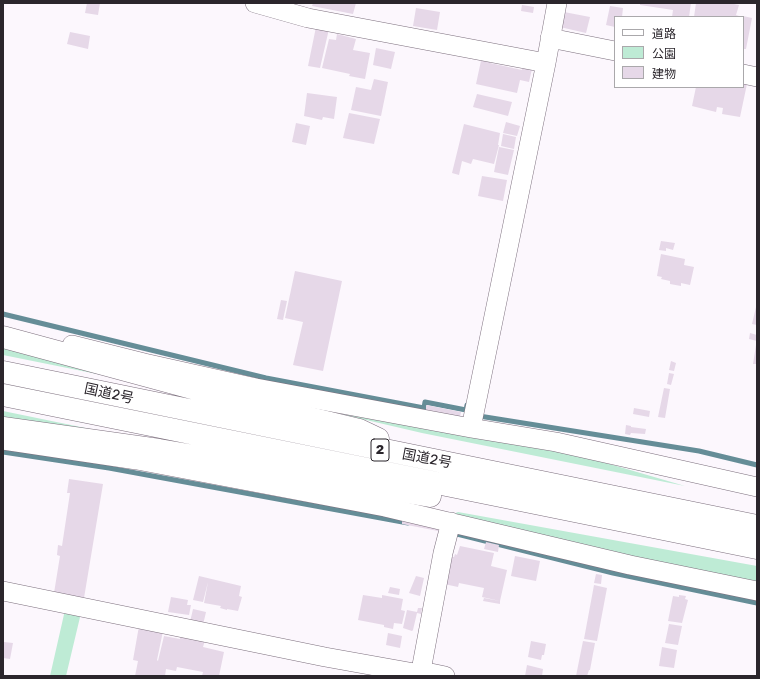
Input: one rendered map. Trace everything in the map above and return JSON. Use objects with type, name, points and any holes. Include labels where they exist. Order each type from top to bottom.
[{"type":"highway","points":[[3,337],[247,403],[358,430],[412,456]]},
{"type":"highway","name":"国道2号","points":[[3,372],[757,526]]},
{"type":"highway","name":"国道2号","points":[[3,395],[757,549]]},
{"type":"highway","points":[[3,428],[159,450],[527,513],[757,549]]},
{"type":"street","points":[[255,3],[308,18],[540,62]]},
{"type":"street","points":[[471,428],[540,62],[551,34],[557,3]]},
{"type":"street","points":[[551,34],[614,51]]},
{"type":"street","points":[[744,74],[757,77]]},
{"type":"street","points":[[3,327],[144,363],[248,386],[471,428],[556,442],[757,487]]},
{"type":"street","points":[[3,440],[137,460],[385,507],[449,529],[757,591]]},
{"type":"street","points":[[417,673],[449,529]]},
{"type":"street","points":[[3,591],[317,655],[417,673],[445,676]]},
{"type":"green space","points":[[3,347],[107,376],[3,355]]},
{"type":"green space","points":[[3,411],[100,431],[3,420]]},
{"type":"green space","points":[[332,412],[565,451],[685,486],[422,433]]},
{"type":"green space","points":[[458,512],[757,566],[757,584],[607,554],[451,515]]},
{"type":"green space","points":[[65,610],[81,613],[66,676],[50,676]]},
{"type":"building","points":[[87,3],[100,3],[98,15],[85,13]]},
{"type":"building","points":[[313,3],[356,3],[353,14],[312,6]]},
{"type":"building","points":[[640,3],[691,3],[689,16],[672,16],[673,10],[640,5]]},
{"type":"building","points":[[696,3],[729,3],[739,5],[736,15],[739,16],[694,16]]},
{"type":"building","points":[[522,5],[534,7],[533,13],[521,11]]},
{"type":"building","points":[[610,6],[623,8],[622,16],[614,16],[614,27],[606,25]]},
{"type":"building","points":[[416,8],[440,12],[437,30],[413,26]]},
{"type":"building","points":[[564,12],[590,17],[586,33],[560,27]]},
{"type":"building","points":[[744,16],[752,18],[746,49],[744,49]]},
{"type":"building","points":[[316,27],[329,29],[320,68],[308,66]]},
{"type":"building","points":[[70,32],[90,36],[88,49],[67,44]]},
{"type":"building","points":[[337,34],[356,39],[353,50],[370,53],[365,79],[322,68],[329,39],[336,40]]},
{"type":"building","points":[[376,48],[395,52],[391,69],[373,65]]},
{"type":"building","points":[[482,56],[491,58],[490,63],[522,70],[523,67],[532,69],[529,82],[520,80],[517,93],[476,84]]},
{"type":"building","points":[[374,79],[388,82],[381,116],[351,110],[356,87],[371,90]]},
{"type":"building","points":[[744,84],[747,84],[740,117],[722,114],[723,108],[717,107],[716,112],[692,106],[696,88],[744,88]]},
{"type":"building","points":[[307,93],[337,97],[334,119],[323,117],[322,120],[304,116]]},
{"type":"building","points":[[477,94],[512,102],[508,116],[473,107]]},
{"type":"building","points":[[349,113],[380,119],[374,144],[343,138]]},
{"type":"building","points":[[506,122],[520,126],[517,136],[503,133]]},
{"type":"building","points":[[296,123],[310,126],[306,145],[292,142]]},
{"type":"building","points":[[464,124],[500,133],[499,145],[494,164],[473,159],[471,164],[462,161],[459,175],[452,173]]},
{"type":"building","points":[[503,134],[516,137],[514,149],[501,146]]},
{"type":"building","points":[[499,147],[514,150],[508,175],[494,172]]},
{"type":"building","points":[[482,176],[507,180],[503,201],[478,196]]},
{"type":"building","points":[[661,241],[675,243],[673,250],[666,248],[666,251],[659,250]]},
{"type":"building","points":[[661,254],[685,259],[684,265],[694,267],[690,285],[681,283],[681,286],[670,284],[670,281],[661,279],[662,277],[657,276]]},
{"type":"building","points":[[295,271],[342,281],[323,371],[293,365],[303,322],[285,318]]},
{"type":"building","points":[[281,300],[287,301],[283,320],[277,319]]},
{"type":"building","points":[[757,307],[757,325],[752,324]]},
{"type":"building","points":[[750,333],[757,335],[757,341],[749,339]]},
{"type":"building","points":[[756,345],[757,364],[753,364]]},
{"type":"building","points":[[671,361],[676,363],[674,371],[669,370]]},
{"type":"building","points":[[669,373],[674,374],[671,385],[667,384]]},
{"type":"building","points":[[664,388],[670,389],[665,418],[658,417]]},
{"type":"building","points":[[426,405],[461,412],[460,417],[426,410]]},
{"type":"building","points":[[634,408],[650,411],[649,417],[633,414]]},
{"type":"building","points":[[626,425],[646,429],[645,434],[625,434]]},
{"type":"building","points":[[69,479],[103,484],[84,598],[54,593],[60,556],[57,555],[58,545],[62,546],[70,493],[67,493]]},
{"type":"building","points":[[402,520],[438,527],[438,531],[402,524]]},
{"type":"building","points":[[486,542],[499,545],[498,552],[484,549]]},
{"type":"building","points":[[460,546],[494,553],[491,566],[507,570],[500,601],[482,597],[484,588],[459,583],[458,587],[444,584],[450,557],[454,557],[455,554],[457,555]]},
{"type":"building","points":[[515,556],[540,561],[536,581],[511,576]]},
{"type":"building","points":[[596,574],[602,575],[601,584],[594,583]]},
{"type":"building","points":[[199,576],[241,586],[239,596],[242,597],[238,611],[227,610],[220,608],[221,606],[204,603],[208,582],[203,602],[193,600]]},
{"type":"building","points":[[416,576],[424,578],[420,596],[409,593]]},
{"type":"building","points":[[594,585],[607,588],[597,641],[584,639]]},
{"type":"building","points":[[390,587],[400,589],[399,595],[388,593]]},
{"type":"building","points":[[363,595],[382,598],[382,595],[403,599],[401,610],[405,611],[402,624],[394,623],[393,629],[384,627],[384,625],[358,620]]},
{"type":"building","points":[[679,595],[686,596],[685,599],[688,600],[682,623],[668,621],[673,596],[679,597]]},
{"type":"building","points":[[171,597],[188,600],[187,605],[191,605],[189,615],[168,612]]},
{"type":"building","points":[[484,598],[500,601],[500,604],[483,601]]},
{"type":"building","points":[[418,608],[422,608],[421,614],[417,613],[413,630],[403,628],[407,610],[417,612]]},
{"type":"building","points":[[193,609],[206,612],[203,625],[190,622]]},
{"type":"building","points":[[669,624],[682,626],[678,645],[665,643]]},
{"type":"building","points":[[139,626],[163,631],[158,661],[164,636],[180,639],[181,635],[205,640],[203,647],[224,652],[219,676],[202,676],[203,672],[177,667],[176,671],[166,669],[165,676],[135,676],[138,661],[133,660]]},
{"type":"building","points":[[388,633],[402,636],[400,648],[386,645]]},
{"type":"building","points":[[531,641],[546,644],[544,655],[542,655],[541,660],[528,657]]},
{"type":"building","points":[[583,641],[595,643],[590,670],[587,676],[576,676]]},
{"type":"building","points":[[4,642],[13,643],[10,659],[3,658]]},
{"type":"building","points":[[662,647],[677,650],[674,668],[659,666]]},
{"type":"building","points":[[527,665],[543,669],[542,676],[525,676]]},
{"type":"waterway","points":[[3,314],[266,378],[424,408],[425,402],[466,410],[467,405]]},
{"type":"waterway","points":[[479,416],[699,451],[757,465]]},
{"type":"waterway","points":[[3,452],[109,468],[408,523]]},
{"type":"waterway","points":[[453,533],[613,573],[757,603]]}]
